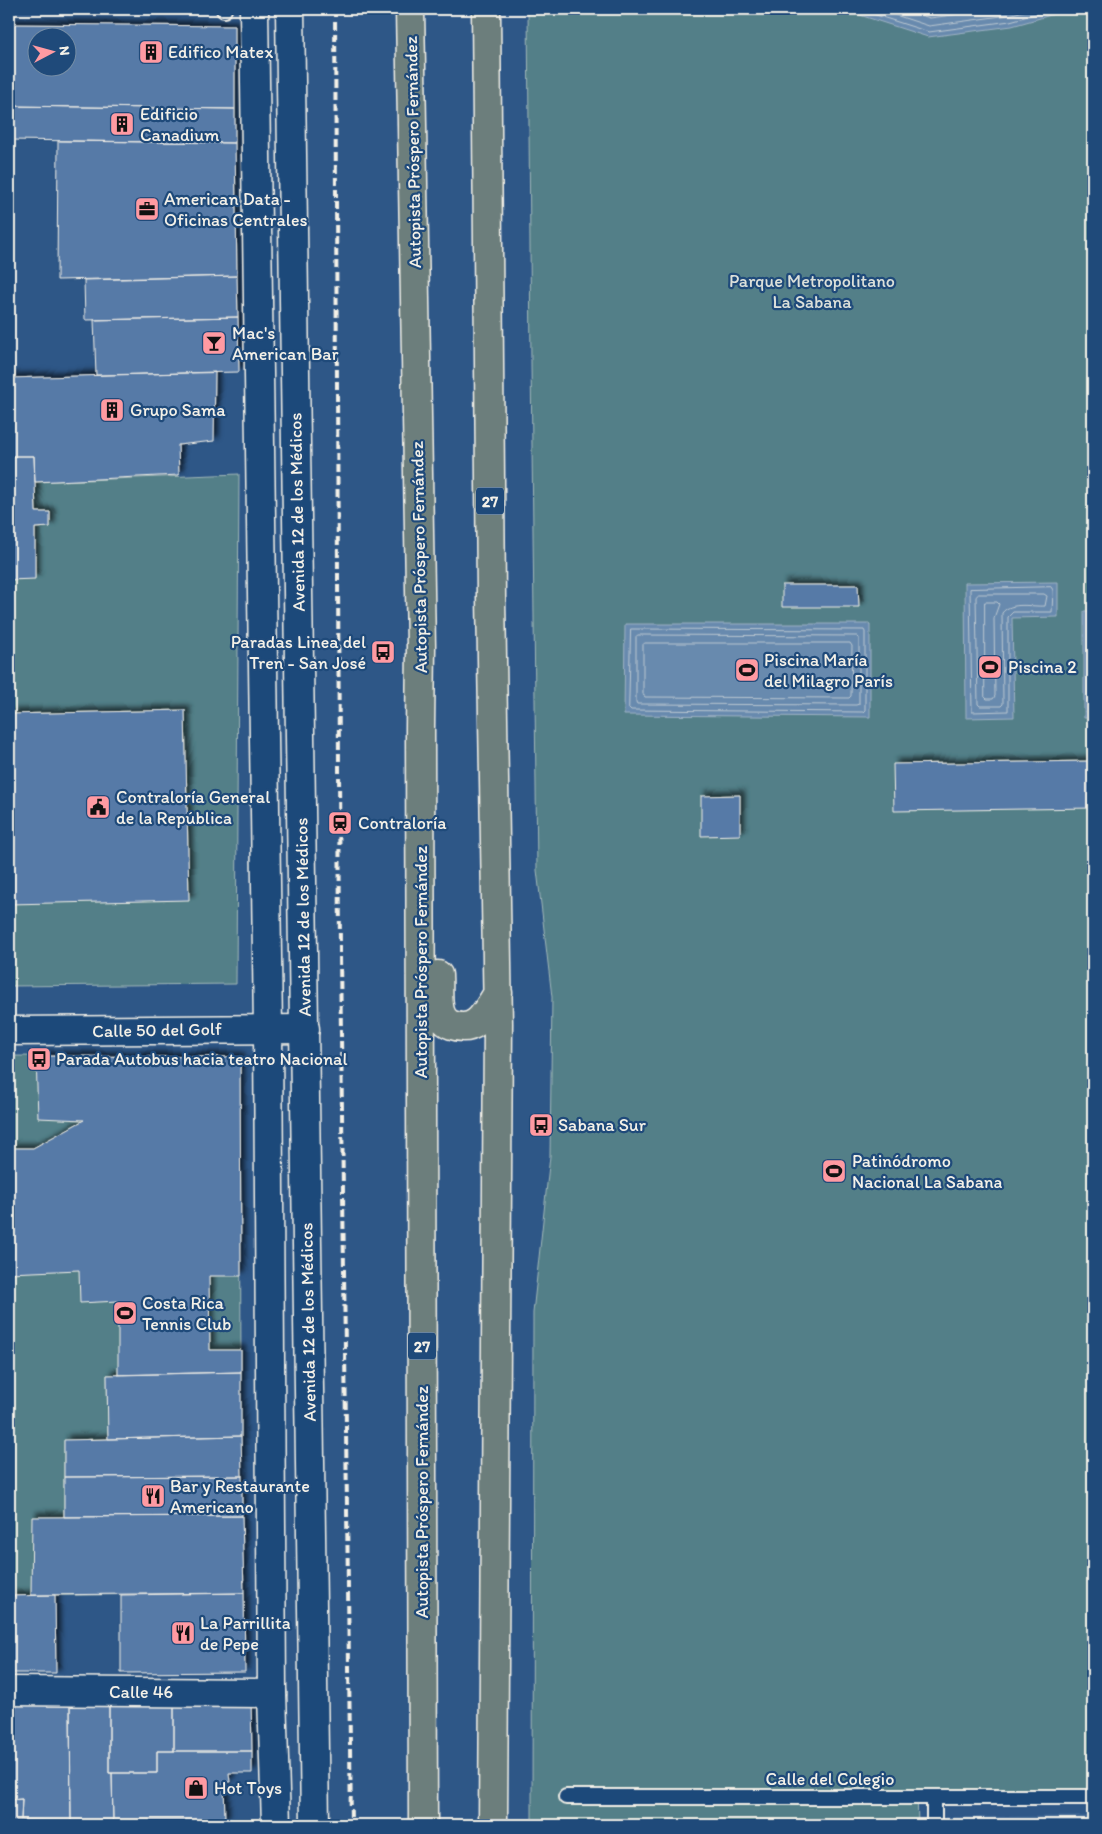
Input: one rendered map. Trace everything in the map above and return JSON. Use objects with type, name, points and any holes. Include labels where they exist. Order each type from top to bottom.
[{"type":"highway","name":"Autopista Próspero Fernández","points":[[410,9],[421,647],[423,1825]]},
{"type":"highway","name":"27","points":[[486,9],[491,587],[498,993],[494,1825]]},
{"type":"highway","points":[[421,866],[436,918],[440,1010],[443,1018],[449,1024],[461,1028],[470,1027],[480,1021],[498,993]]},
{"type":"main road","name":"Avenida 12 de los Médicos","points":[[254,9],[268,1029],[262,1325],[276,1825]]},
{"type":"main road","name":"Avenida 12 de los Médicos","points":[[290,9],[315,1825]]},
{"type":"main road","name":"Calle 50 del Golf","points":[[9,1032],[304,1029]]},
{"type":"main road","name":"Calle 46","points":[[9,1691],[272,1692]]},
{"type":"lane","name":"Calle del Colegio","points":[[566,1797],[1093,1797]]},
{"type":"lane","points":[[934,1798],[934,1825]]},
{"type":"shaded area","points":[[1093,1816],[1093,1825],[945,1825],[945,1817]]},
{"type":"green space","name":"Parque Metropolitano La Sabana","points":[[528,9],[1093,9],[1093,1789],[917,1791],[918,1825],[532,1825],[533,1313],[550,1156],[552,997],[537,870]]},
{"type":"green space","points":[[239,474],[236,984],[9,986],[9,580],[35,578],[35,528],[50,527],[50,512],[36,512],[35,482]]},
{"type":"green space","name":"Costa Rica Tennis Club","points":[[9,1056],[240,1057],[241,1372],[107,1375],[108,1439],[64,1441],[64,1517],[244,1593],[9,1596]]},
{"type":"water","points":[[841,9],[1072,9],[1012,26],[928,37]]},
{"type":"water","name":"Piscina 2","points":[[1058,582],[1058,617],[1012,618],[1014,717],[966,718],[965,583]]},
{"type":"water","points":[[1084,611],[1093,611],[1093,718],[1084,718]]},
{"type":"water","name":"Piscina María del Milagro París","points":[[625,624],[870,624],[870,717],[624,715]]},
{"type":"building","name":"Edifico Matex","points":[[9,24],[235,26],[235,109],[9,106]]},
{"type":"building","name":"Edificio Canadium","points":[[9,106],[235,109],[235,143],[9,140]]},
{"type":"building","name":"American Data - Oficinas Centrales","points":[[58,141],[235,143],[237,276],[57,280]]},
{"type":"building","points":[[237,276],[238,317],[85,320],[84,280]]},
{"type":"building","points":[[238,317],[239,372],[96,375],[94,320]]},
{"type":"building","name":"Grupo Sama","points":[[215,372],[214,441],[178,445],[179,475],[35,482],[34,456],[11,456],[9,378]]},
{"type":"building","points":[[9,456],[34,456],[36,512],[50,512],[50,527],[35,528],[35,579],[9,580]]},
{"type":"building","points":[[782,585],[858,585],[859,607],[782,607]]},
{"type":"building","name":"Contraloría General de la República","points":[[185,710],[189,900],[9,904],[9,714]]},
{"type":"building","points":[[1093,761],[1093,808],[894,811],[893,764]]},
{"type":"building","points":[[740,795],[740,835],[701,836],[701,796]]},
{"type":"building","points":[[36,1056],[240,1057],[241,1276],[209,1276],[210,1350],[241,1350],[241,1372],[118,1375],[118,1301],[80,1303],[79,1270],[9,1273],[9,1148],[33,1148],[84,1120],[38,1118]]},
{"type":"building","points":[[241,1372],[241,1436],[108,1439],[107,1375]]},
{"type":"building","points":[[241,1436],[242,1476],[64,1477],[64,1440]]},
{"type":"building","name":"Bar y Restaurante Americano","points":[[242,1476],[242,1516],[64,1517],[64,1477]]},
{"type":"building","points":[[242,1516],[244,1593],[31,1595],[32,1517]]},
{"type":"building","name":"La Parrillita de Pepe","points":[[244,1593],[245,1672],[121,1673],[121,1595]]},
{"type":"building","points":[[55,1595],[56,1673],[9,1673],[9,1596]]},
{"type":"building","points":[[251,1701],[252,1751],[174,1751],[174,1702]]},
{"type":"building","points":[[9,1702],[70,1702],[71,1821],[21,1820],[22,1799],[9,1800]]},
{"type":"building","points":[[70,1702],[109,1702],[109,1773],[112,1773],[113,1821],[71,1821]]},
{"type":"building","points":[[109,1702],[174,1702],[174,1751],[157,1751],[157,1773],[109,1773]]},
{"type":"building","points":[[157,1751],[252,1751],[252,1773],[229,1773],[230,1782],[224,1782],[225,1821],[113,1821],[112,1773],[157,1773]]},
{"type":"building","points":[[22,1799],[21,1820],[9,1820],[9,1800]]},
{"type":"railway","points":[[335,9],[340,955],[351,1825]]},
{"type":"place","name":"Edifico Matex","points":[[151,52]]},
{"type":"place","name":"Edificio Canadium","points":[[122,124]]},
{"type":"place","name":"American Data - Oficinas Centrales","points":[[147,209]]},
{"type":"place","name":"Mac's American Bar","points":[[214,343]]},
{"type":"place","name":"Grupo Sama","points":[[112,410]]},
{"type":"place","name":"Paradas Linea del Tren - San José","points":[[383,652]]},
{"type":"place","name":"Piscina 2","points":[[990,667]]},
{"type":"place","name":"Piscina María del Milagro París","points":[[747,670]]},
{"type":"place","name":"Contraloría General de la República","points":[[98,807]]},
{"type":"place","name":"Contraloría","points":[[340,823]]},
{"type":"place","name":"Parada Autobus hacia teatro Nacional","points":[[39,1059]]},
{"type":"place","name":"Sabana Sur","points":[[541,1125]]},
{"type":"place","name":"Patinódromo Nacional La Sabana","points":[[834,1171]]},
{"type":"place","name":"Costa Rica Tennis Club","points":[[125,1313]]},
{"type":"place","name":"Bar y Restaurante Americano","points":[[153,1496]]},
{"type":"place","name":"La Parrillita de Pepe","points":[[183,1633]]},
{"type":"place","name":"Hot Toys","points":[[196,1788]]}]
